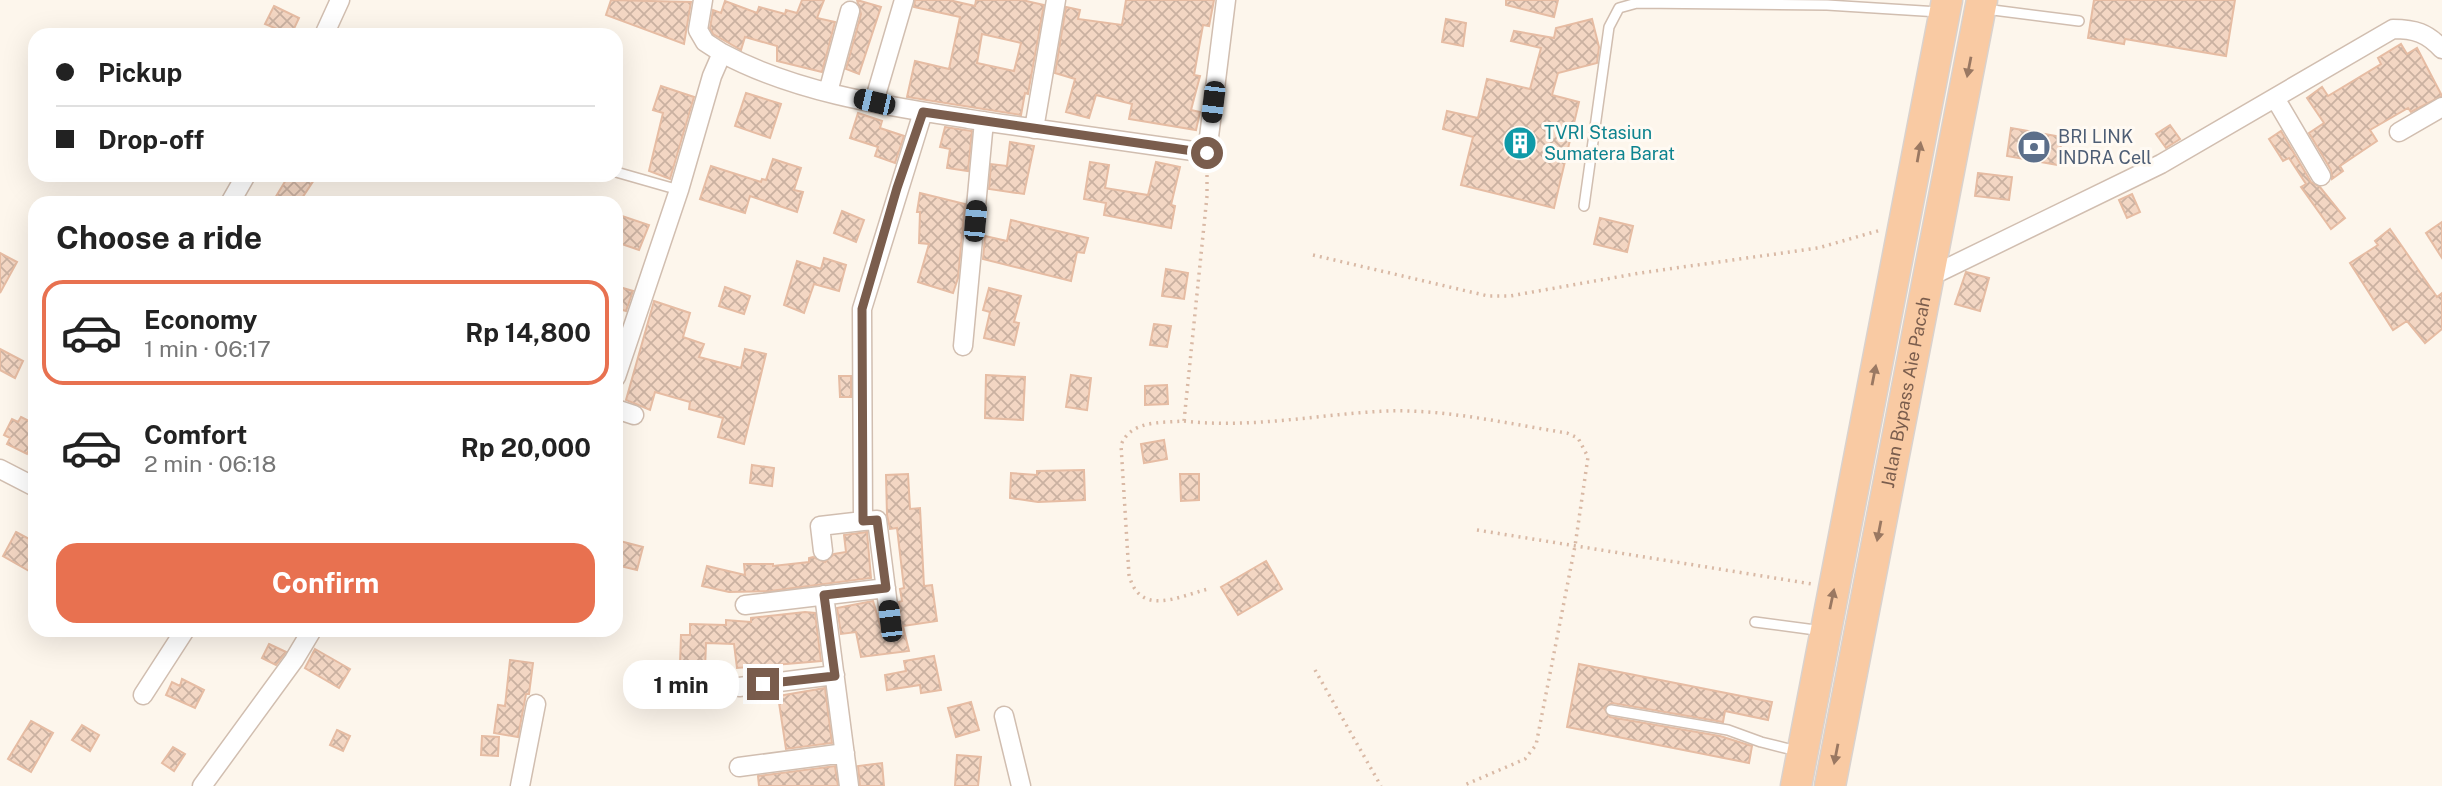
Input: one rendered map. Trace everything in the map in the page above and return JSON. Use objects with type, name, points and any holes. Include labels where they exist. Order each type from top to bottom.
[{"type":"highway","name":"Jalan Bypass Aie Pacah","points":[[1830,786],[1981,4]]},
{"type":"highway","points":[[1796,786],[1946,6]]},
{"type":"highway","points":[[1818,668],[1851,677]]},
{"type":"street","points":[[327,28],[340,0]]},
{"type":"street","points":[[704,0],[698,30],[705,42],[748,67],[828,92],[923,112],[1207,153],[1226,0]]},
{"type":"street","points":[[874,102],[904,0]]},
{"type":"street","points":[[1034,129],[1056,0]]},
{"type":"street","points":[[828,92],[850,12]]},
{"type":"street","points":[[1929,277],[2161,164],[2393,29],[2413,29],[2431,37],[2442,49]]},
{"type":"street","points":[[623,345],[679,191],[712,76],[722,53]]},
{"type":"street","points":[[2275,98],[2321,176]]},
{"type":"street","points":[[2399,132],[2442,107]]},
{"type":"street","points":[[863,521],[862,309],[897,188],[923,112]]},
{"type":"street","points":[[963,346],[984,121]]},
{"type":"street","points":[[623,411],[634,415]]},
{"type":"street","points":[[0,470],[28,484]]},
{"type":"street","points":[[823,551],[820,526],[877,520],[890,621]]},
{"type":"street","points":[[745,605],[886,588]]},
{"type":"street","points":[[824,595],[849,786]]},
{"type":"street","points":[[143,695],[180,637]]},
{"type":"street","points":[[202,786],[308,637]]},
{"type":"street","points":[[739,687],[835,676]]},
{"type":"street","points":[[520,786],[536,704]]},
{"type":"street","points":[[1004,716],[1021,786]]},
{"type":"street","points":[[739,767],[845,753]]},
{"type":"lane","points":[[1584,206],[1609,27],[1619,8],[1637,3],[1946,6]]},
{"type":"lane","points":[[1981,4],[2078,22]]},
{"type":"lane","points":[[623,174],[679,191]]},
{"type":"lane","points":[[1755,622],[1825,631]]},
{"type":"lane","points":[[1611,710],[1728,730],[1761,742],[1803,752]]},
{"type":"path","points":[[1184,421],[1207,196],[1207,153]]},
{"type":"path","points":[[1313,255],[1488,296],[1510,296],[1640,273],[1818,248],[1906,222]]},
{"type":"path","points":[[1208,589],[1158,601],[1144,600],[1133,589],[1129,575],[1121,445],[1125,433],[1133,427],[1184,421],[1223,425],[1408,412],[1567,433],[1578,438],[1588,457],[1575,546],[1536,745],[1525,759],[1462,786]]},
{"type":"path","points":[[1477,530],[1834,588]]},
{"type":"path","points":[[1315,670],[1381,786]]},
{"type":"building","points":[[611,0],[691,2],[684,44],[606,15]]},
{"type":"building","points":[[802,0],[824,0],[817,18],[835,22],[822,72],[777,61],[777,46],[745,37],[741,50],[713,34],[710,28],[713,10],[721,13],[725,1],[757,13],[759,7],[785,14],[786,10],[797,13]]},
{"type":"building","points":[[857,0],[881,7],[859,74],[846,69],[861,14]]},
{"type":"building","points":[[915,0],[949,0],[975,6],[976,0],[1022,0],[1044,5],[1028,94],[1025,93],[1021,115],[907,97],[915,61],[949,69],[960,17],[914,7]],"holes":[[[982,34],[1021,43],[1014,71],[977,63]]]},
{"type":"building","points":[[1126,0],[1214,0],[1209,26],[1203,25],[1194,75],[1200,76],[1191,110],[1200,112],[1196,130],[1129,119],[1132,104],[1096,95],[1089,118],[1066,112],[1075,79],[1055,73],[1066,7],[1080,10],[1078,19],[1122,25]]},
{"type":"building","points":[[1506,0],[1558,0],[1554,17],[1506,5]]},
{"type":"building","points":[[2094,0],[2235,0],[2226,56],[2125,39],[2124,44],[2088,38]]},
{"type":"building","points":[[274,6],[299,18],[294,28],[274,28],[265,24]]},
{"type":"building","points":[[1446,19],[1466,23],[1463,46],[1442,42]]},
{"type":"building","name":"TVRI Stasiun Sumatera Barat","points":[[1592,19],[1599,47],[1597,63],[1558,73],[1552,95],[1579,102],[1554,208],[1461,185],[1473,137],[1443,129],[1447,111],[1478,118],[1487,79],[1530,89],[1541,48],[1511,41],[1514,31],[1554,38],[1556,28]]},
{"type":"building","points":[[2401,44],[2407,54],[2417,48],[2442,96],[2411,112],[2408,108],[2370,130],[2377,141],[2340,166],[2343,171],[2332,179],[2331,170],[2309,133],[2324,123],[2307,98],[2322,87],[2328,96],[2381,64],[2378,58]]},
{"type":"building","points":[[661,86],[694,97],[670,179],[649,171],[663,113],[653,110]]},
{"type":"building","points":[[746,93],[781,104],[770,138],[735,126]]},
{"type":"building","points":[[858,113],[882,121],[880,128],[904,136],[895,163],[875,156],[878,147],[850,138]]},
{"type":"building","points":[[2170,125],[2180,139],[2166,148],[2156,134]]},
{"type":"building","points":[[945,127],[972,131],[968,171],[947,168],[950,149],[940,147]]},
{"type":"building","name":"BRI LINK INDRA Cell","points":[[2011,128],[2062,137],[2058,165],[2007,156]]},
{"type":"building","points":[[2281,131],[2311,182],[2320,187],[2345,218],[2331,229],[2301,187],[2306,184],[2289,158],[2283,161],[2269,139]]},
{"type":"building","points":[[1010,142],[1034,146],[1024,194],[989,189],[991,164],[1007,166]]},
{"type":"building","points":[[773,159],[801,168],[794,190],[803,192],[797,212],[750,196],[745,213],[700,199],[711,166],[761,182],[762,179],[766,180]]},
{"type":"building","points":[[1090,162],[1109,165],[1105,188],[1148,195],[1156,162],[1180,167],[1171,205],[1175,206],[1171,228],[1104,215],[1106,203],[1084,199]]},
{"type":"building","points":[[1978,173],[2012,177],[2009,200],[1975,196]]},
{"type":"building","points":[[285,182],[313,182],[303,196],[276,196]]},
{"type":"building","points":[[920,193],[965,204],[958,278],[953,293],[918,282],[929,244],[919,243],[920,212],[917,212]]},
{"type":"building","points":[[2132,194],[2140,212],[2127,218],[2119,200]]},
{"type":"building","points":[[842,211],[864,220],[856,242],[834,233]]},
{"type":"building","points":[[623,216],[649,225],[639,250],[623,244]]},
{"type":"building","points":[[1600,218],[1633,226],[1627,252],[1594,244]]},
{"type":"building","points":[[1011,220],[1088,238],[1084,253],[1077,252],[1071,281],[983,259],[985,236],[1007,241]]},
{"type":"building","points":[[2442,222],[2442,258],[2426,233]]},
{"type":"building","points":[[2390,229],[2437,297],[2442,293],[2442,329],[2425,343],[2407,321],[2393,330],[2350,263],[2378,245],[2375,241]]},
{"type":"building","points":[[0,253],[17,262],[0,293]]},
{"type":"building","points":[[824,258],[846,265],[839,291],[814,284],[804,313],[784,305],[797,261],[821,269]]},
{"type":"building","points":[[1166,269],[1188,273],[1184,299],[1162,296]]},
{"type":"building","points":[[1966,272],[1989,278],[1980,311],[1955,304]]},
{"type":"building","points":[[725,287],[750,296],[744,314],[719,306]]},
{"type":"building","points":[[623,288],[633,291],[626,311],[623,310]]},
{"type":"building","points":[[989,288],[1021,296],[1014,322],[1019,323],[1014,345],[984,338],[990,312],[983,310]]},
{"type":"building","points":[[654,301],[690,313],[683,337],[704,344],[699,357],[741,368],[745,349],[766,354],[744,444],[718,437],[723,418],[689,409],[690,402],[655,392],[650,410],[626,400]]},
{"type":"building","points":[[1154,324],[1171,326],[1167,347],[1150,345]]},
{"type":"building","points":[[0,349],[23,361],[15,378],[0,370]]},
{"type":"building","points":[[986,375],[1025,377],[1023,420],[985,418]]},
{"type":"building","points":[[1071,375],[1091,378],[1087,410],[1066,407]]},
{"type":"building","points":[[839,376],[851,376],[851,397],[840,397]]},
{"type":"building","points":[[1167,385],[1168,404],[1145,405],[1145,386]]},
{"type":"building","points":[[21,417],[28,420],[27,454],[7,444],[10,438],[4,435],[12,419],[18,422]]},
{"type":"building","points":[[1164,440],[1167,459],[1144,463],[1141,444]]},
{"type":"building","points":[[752,465],[774,468],[772,486],[750,483]]},
{"type":"building","points":[[1084,470],[1085,500],[1038,502],[1010,498],[1011,473],[1037,475],[1037,471]]},
{"type":"building","points":[[908,474],[910,509],[920,508],[924,586],[932,585],[937,621],[903,626],[909,651],[861,657],[856,632],[841,634],[837,608],[873,601],[881,628],[891,632],[900,626],[900,589],[904,588],[897,528],[890,529],[887,515],[886,475]]},
{"type":"building","points":[[1180,474],[1199,474],[1199,500],[1181,501]]},
{"type":"building","points":[[16,532],[28,538],[28,570],[3,556]]},
{"type":"building","points":[[867,532],[871,578],[770,591],[729,592],[702,586],[707,566],[745,575],[744,564],[773,566],[809,562],[809,558],[813,557],[825,562],[834,554],[846,552],[844,535]]},
{"type":"building","points":[[623,542],[643,547],[637,570],[623,567]]},
{"type":"building","points":[[1266,561],[1282,589],[1238,615],[1221,587]]},
{"type":"building","points":[[815,613],[821,661],[737,668],[734,644],[706,643],[705,669],[680,665],[681,635],[690,635],[690,624],[726,625],[726,620],[751,622],[751,618]]},
{"type":"building","points":[[269,644],[286,652],[276,665],[262,658]]},
{"type":"building","points":[[315,649],[350,669],[339,688],[305,668]]},
{"type":"building","points":[[934,656],[941,690],[921,693],[920,685],[887,690],[885,675],[906,671],[904,661]]},
{"type":"building","points":[[510,660],[533,663],[529,694],[526,694],[518,737],[494,733],[498,705],[505,706]]},
{"type":"building","points":[[1579,664],[1772,702],[1768,720],[1725,711],[1723,722],[1612,703],[1604,708],[1610,717],[1720,736],[1752,746],[1749,763],[1567,727]]},
{"type":"building","points":[[182,679],[204,690],[195,708],[166,695],[172,682],[180,686]]},
{"type":"building","points":[[825,688],[832,743],[786,749],[778,696]]},
{"type":"building","points":[[971,702],[979,730],[956,737],[948,708]]},
{"type":"building","points":[[31,721],[53,733],[31,772],[8,759]]},
{"type":"building","points":[[82,725],[99,735],[90,751],[72,740]]},
{"type":"building","points":[[337,730],[350,736],[343,751],[330,745]]},
{"type":"building","points":[[482,736],[499,737],[498,756],[481,755]]},
{"type":"building","points":[[173,747],[185,754],[174,771],[162,763]]},
{"type":"building","points":[[957,755],[981,757],[978,786],[955,786]]},
{"type":"building","points":[[882,763],[884,786],[860,786],[858,766]]},
{"type":"building","points":[[835,766],[838,786],[759,786],[758,776]]},
{"type":"place","name":"TVRI Stasiun Sumatera Barat","points":[[1520,143]]},
{"type":"place","name":"BRI LINK INDRA Cell","points":[[2034,147]]},
{"type":"route","points":[[763,684],[835,676],[824,595],[886,588],[877,520],[863,521],[863,401],[859,329],[869,282],[923,112],[1207,153]]}]
